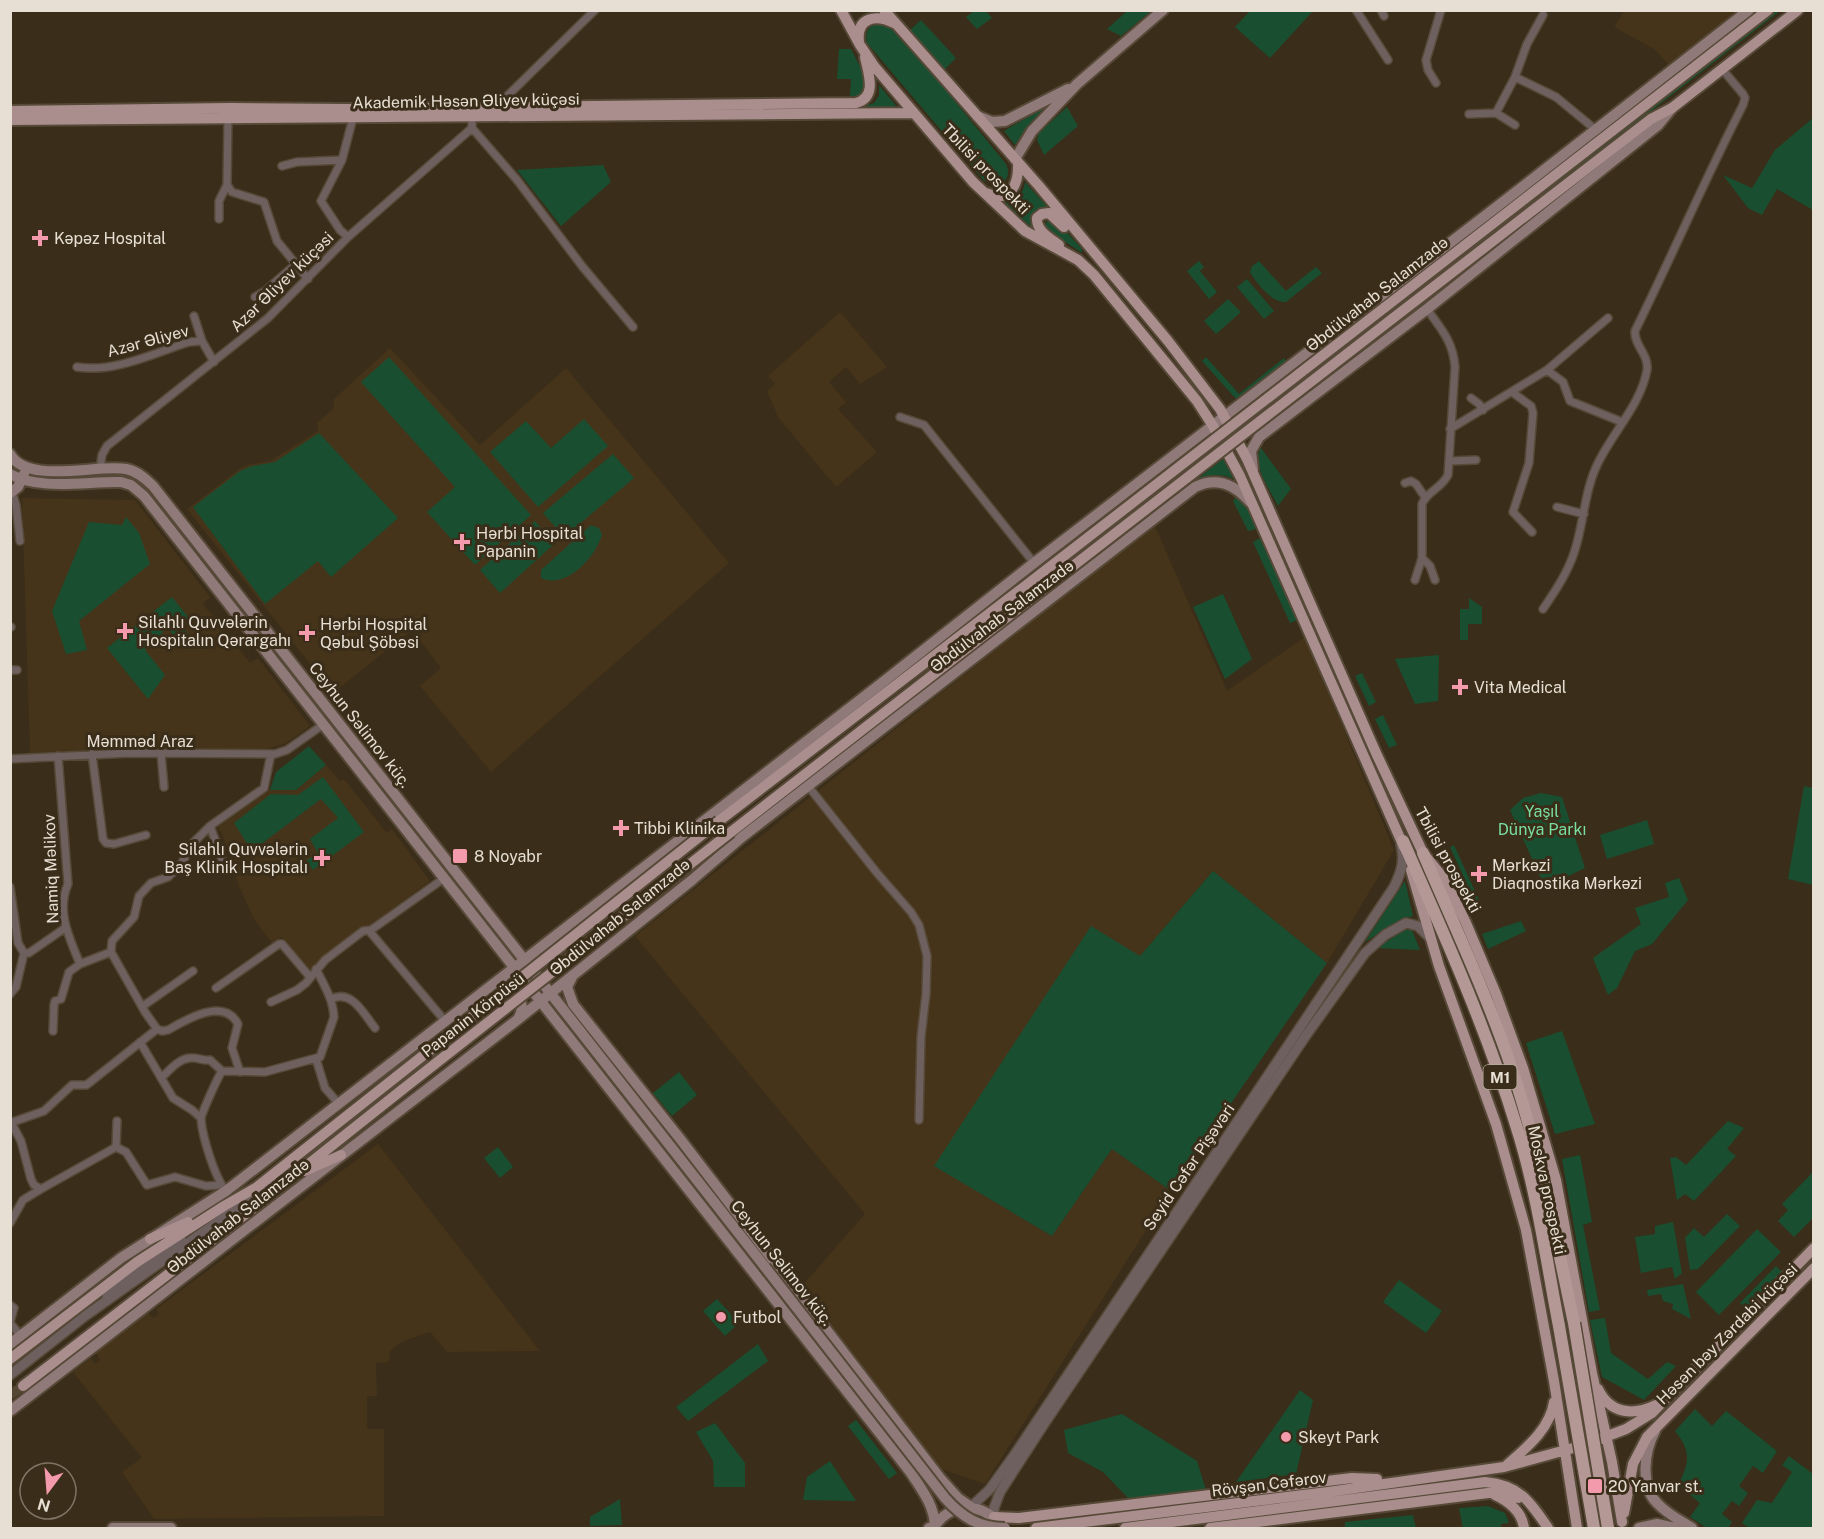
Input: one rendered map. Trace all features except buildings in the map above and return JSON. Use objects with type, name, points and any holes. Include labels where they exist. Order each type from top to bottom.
[{"type":"highway","name":"Moskva prospekti","points":[[1400,836],[1467,987],[1517,1126],[1533,1186],[1594,1528]]},
{"type":"highway","name":"Moskva prospekti","points":[[1423,853],[1485,996],[1513,1072],[1544,1182],[1574,1323],[1608,1528]]},
{"type":"main road","name":"Tbilisi prospekti","points":[[841,10],[862,48],[913,112],[981,190],[1025,231],[1078,260],[1102,284],[1201,407],[1213,426],[1253,505],[1400,836],[1431,940],[1485,1090],[1514,1186],[1526,1230],[1554,1381]]},
{"type":"main road","name":"Tbilisi prospekti","points":[[884,10],[1016,161],[1168,341],[1224,417],[1254,475],[1376,753],[1423,853],[1445,880],[1493,984],[1523,1068],[1556,1180],[1592,1373]]},
{"type":"main road","points":[[981,190],[999,196],[1010,192],[1016,182],[1016,161],[1032,131],[1062,96],[1163,10]]},
{"type":"main road","name":"Əbdülvahab Salamzadə","points":[[10,1344],[122,1258],[224,1188],[339,1104],[1749,10]]},
{"type":"main road","name":"Əbdülvahab Salamzadə","points":[[719,821],[1768,10]]},
{"type":"main road","name":"Əbdülvahab Salamzadə","points":[[731,832],[1651,119],[1672,108],[1798,10]]},
{"type":"main road","points":[[862,48],[860,31],[868,20],[880,18],[897,25]]},
{"type":"main road","name":"Akademik Həsən Əliyev küçəsi","points":[[496,112],[856,103],[866,98],[871,87],[862,48]]},
{"type":"main road","points":[[977,116],[987,121],[1001,123],[1062,96]]},
{"type":"main road","name":"Akademik Həsən Əliyev küçəsi","points":[[15,115],[230,108],[472,112],[913,112]]},
{"type":"main road","name":"Əbdülvahab Salamzadə","points":[[1254,475],[1251,462],[1253,445],[1259,437],[1427,309],[1658,125],[1672,108]]},
{"type":"main road","name":"Akademik Həsən Əliyev küçəsi","points":[[15,115],[353,118],[472,112]]},
{"type":"main road","points":[[1078,260],[1039,229],[1037,222],[1040,215],[1049,213],[1054,217],[1092,256],[1149,324],[1168,341]]},
{"type":"main road","points":[[1272,381],[1264,395],[1268,408],[1278,414],[1295,409]]},
{"type":"main road","points":[[10,454],[26,468],[100,469]]},
{"type":"main road","points":[[1160,466],[1178,463],[1187,468],[1191,479],[1180,498]]},
{"type":"main road","points":[[11,492],[22,480],[26,468]]},
{"type":"main road","name":"Ceyhun Səlimov küç.","points":[[100,469],[135,471],[149,481],[605,1064],[704,1187],[945,1498],[971,1521],[990,1528],[1004,1528]]},
{"type":"main road","points":[[10,474],[22,480]]},
{"type":"main road","name":"Ceyhun Səlimov küç.","points":[[22,480],[39,483],[121,482],[131,485],[144,496],[911,1473],[930,1503],[934,1513],[933,1528]]},
{"type":"main road","name":"Əbdülvahab Salamzadə","points":[[10,1411],[517,1020],[780,807],[1180,498],[1202,483],[1218,481],[1235,487],[1253,505]]},
{"type":"main road","points":[[165,523],[176,515]]},
{"type":"main road","points":[[801,746],[821,742]]},
{"type":"main road","points":[[823,774],[833,753]]},
{"type":"main road","points":[[747,800],[757,780]]},
{"type":"main road","points":[[756,813],[780,807]]},
{"type":"main road","name":"Papanin Körpüsü","points":[[396,1077],[719,821]]},
{"type":"main road","name":"Papanin Körpüsü","points":[[403,1089],[731,832]]},
{"type":"main road","points":[[551,940],[546,954],[557,969],[564,974],[578,970]]},
{"type":"main road","name":"Ceyhun Səlimov küç.","points":[[578,970],[569,982],[568,992],[573,1004],[735,1209],[927,1460],[951,1490],[971,1508]]},
{"type":"main road","points":[[492,985],[500,983],[508,985],[522,1003],[522,1012],[517,1020]]},
{"type":"main road","points":[[581,1033],[603,1041],[605,1064]]},
{"type":"main road","name":"Əbdülvahab Salamzadə","points":[[10,1359],[137,1262],[257,1187],[396,1077]]},
{"type":"main road","name":"Əbdülvahab Salamzadə","points":[[23,1386],[232,1225],[403,1089]]},
{"type":"main road","points":[[291,1177],[341,1155]]},
{"type":"main road","points":[[704,1187],[735,1209]]},
{"type":"main road","points":[[165,1243],[224,1188]]},
{"type":"main road","points":[[150,1239],[224,1206]]},
{"type":"main road","name":"Həsən bəy Zərdabi küçəsi","points":[[1584,1445],[1636,1424],[1667,1399],[1814,1248]]},
{"type":"main road","name":"Həsən bəy Zərdabi küçəsi","points":[[1622,1526],[1633,1464],[1642,1445],[1662,1420],[1814,1268]]},
{"type":"main road","points":[[1554,1381],[1563,1392],[1580,1392],[1589,1385],[1592,1373]]},
{"type":"main road","points":[[1592,1373],[1604,1399],[1622,1411],[1644,1410],[1667,1399]]},
{"type":"main road","points":[[1592,1373],[1612,1462],[1622,1526]]},
{"type":"main road","points":[[1554,1381],[1577,1528]]},
{"type":"main road","points":[[1504,1467],[1549,1420],[1554,1404],[1554,1381]]},
{"type":"main road","points":[[1662,1420],[1649,1446],[1646,1466],[1649,1490],[1656,1503],[1692,1528]]},
{"type":"main road","points":[[1568,1473],[1569,1461],[1573,1452],[1584,1445],[1598,1445],[1603,1448],[1612,1462]]},
{"type":"main road","name":"Rövşən Cəfərov","points":[[1125,1528],[1330,1498],[1402,1480],[1504,1467],[1584,1445]]},
{"type":"main road","points":[[911,1473],[918,1477],[928,1471],[927,1460]]},
{"type":"main road","points":[[994,1517],[1046,1516],[1352,1478],[1402,1480]]},
{"type":"main road","name":"Rövşən Cəfərov","points":[[1034,1528],[1485,1482],[1506,1485],[1516,1490],[1525,1497],[1548,1528]]},
{"type":"main road","points":[[1210,1528],[1496,1492],[1511,1495],[1523,1501],[1537,1514]]},
{"type":"main road","points":[[1486,1493],[1504,1499],[1513,1506],[1521,1516],[1524,1528]]},
{"type":"main road","points":[[933,1528],[954,1510],[971,1508],[979,1509],[994,1517],[1004,1528]]},
{"type":"main road","points":[[1034,1528],[1033,1521],[1046,1516]]},
{"type":"main road","points":[[1639,1528],[1649,1526],[1676,1528]]},
{"type":"main road","points":[[112,1528],[171,1528]]},
{"type":"street","points":[[496,112],[595,10]]},
{"type":"street","points":[[1356,10],[1388,60]]},
{"type":"street","points":[[1436,83],[1428,70],[1426,60],[1441,10]]},
{"type":"street","points":[[1496,112],[1515,77],[1527,44],[1543,15]]},
{"type":"street","points":[[1543,609],[1567,572],[1575,551],[1597,465],[1636,401],[1647,371],[1646,357],[1636,342],[1635,331],[1745,99],[1722,69]]},
{"type":"street","points":[[1515,77],[1556,97],[1596,130]]},
{"type":"street","points":[[472,112],[472,128],[517,180],[582,266],[633,327]]},
{"type":"street","points":[[1469,114],[1496,112],[1515,126]]},
{"type":"street","points":[[219,219],[219,201],[227,185],[228,117]]},
{"type":"street","points":[[348,237],[340,230],[321,201],[342,160],[353,118]]},
{"type":"street","name":"Azər Əliyev küçəsi","points":[[100,469],[102,454],[112,442],[268,318],[348,237],[472,128]]},
{"type":"street","points":[[282,166],[297,162],[342,160]]},
{"type":"street","points":[[227,185],[232,192],[264,201],[277,241],[308,279]]},
{"type":"street","points":[[255,297],[296,265]]},
{"type":"street","points":[[1415,580],[1422,558],[1422,504],[1425,497],[1443,484],[1448,475],[1454,352],[1451,343],[1427,309]]},
{"type":"street","points":[[194,316],[202,341]]},
{"type":"street","points":[[1450,429],[1547,370],[1608,318]]},
{"type":"street","name":"Azər Əliyev","points":[[77,367],[92,369],[112,366],[189,342],[202,341],[214,362]]},
{"type":"street","points":[[1547,370],[1563,382],[1570,401],[1622,422]]},
{"type":"street","points":[[1512,392],[1531,406],[1533,413],[1529,463],[1513,512],[1532,532]]},
{"type":"street","points":[[1471,398],[1483,410]]},
{"type":"street","name":"Əbdülvahab Salamzadə","points":[[900,417],[924,425],[1034,563]]},
{"type":"street","points":[[1449,461],[1476,460]]},
{"type":"street","points":[[1405,483],[1411,481],[1416,484],[1425,497]]},
{"type":"street","points":[[11,492],[16,499],[20,541]]},
{"type":"street","points":[[1557,507],[1584,514]]},
{"type":"street","points":[[1422,558],[1430,566],[1435,580]]},
{"type":"street","points":[[240,1072],[232,1048],[238,1024],[230,1014],[208,1010],[168,1030],[157,1029],[111,952],[112,941],[134,917],[139,896],[151,884],[168,877],[182,863],[192,844],[210,826],[264,788],[270,754],[287,750],[324,724]]},
{"type":"street","points":[[161,753],[164,787]]},
{"type":"street","points":[[92,754],[103,839],[106,843],[114,844],[146,835]]},
{"type":"street","name":"Məmməd Araz","points":[[10,759],[92,754],[270,754]]},
{"type":"street","name":"Namiq Məlikov","points":[[58,756],[68,884],[63,896],[65,928],[80,964]]},
{"type":"street","points":[[808,786],[911,912],[919,925],[927,956],[926,994],[921,1037],[919,1120]]},
{"type":"street","points":[[210,826],[226,870]]},
{"type":"street","name":"Seyid Cəfər Pişəvəri","points":[[971,1508],[990,1489],[1013,1457],[1337,974],[1399,877],[1403,859],[1400,836]]},
{"type":"street","points":[[271,1002],[297,990],[316,969],[363,930],[371,930],[443,879]]},
{"type":"street","points":[[10,887],[18,943],[24,953],[16,987],[10,994]]},
{"type":"street","name":"Seyid Cəfər Pişəvəri","points":[[994,1517],[994,1508],[1000,1492],[1044,1425],[1307,1034],[1373,944],[1400,926],[1413,924],[1418,926],[1431,940]]},
{"type":"street","points":[[24,953],[29,953],[65,928]]},
{"type":"street","points":[[371,930],[371,933],[445,1021]]},
{"type":"street","points":[[216,988],[279,944],[282,944],[310,977]]},
{"type":"street","points":[[53,1031],[54,1005],[61,999],[69,972],[80,964],[111,952]]},
{"type":"street","points":[[222,1071],[265,1072],[316,1059],[322,1053],[333,1017],[330,999],[316,969]]},
{"type":"street","points":[[143,1006],[193,971]]},
{"type":"street","points":[[1337,974],[1347,980]]},
{"type":"street","points":[[330,999],[339,995],[350,998],[375,1028]]},
{"type":"street","points":[[41,1189],[34,1185],[31,1179],[21,1140],[11,1124],[44,1111],[72,1085],[86,1085],[157,1029]]},
{"type":"street","points":[[140,1042],[172,1098],[201,1118]]},
{"type":"street","points":[[161,1078],[180,1061],[192,1057],[203,1061],[210,1060],[222,1071]]},
{"type":"street","points":[[316,1059],[326,1088],[339,1104]]},
{"type":"street","points":[[116,1147],[126,1152],[147,1185],[175,1177],[206,1186],[224,1188],[208,1151],[201,1118],[222,1071]]},
{"type":"street","points":[[116,1147],[117,1121]]},
{"type":"street","points":[[10,1223],[23,1200],[116,1147]]},
{"type":"street","points":[[10,1375],[85,1316],[254,1196],[291,1177]]},
{"type":"street","points":[[85,1316],[123,1283],[182,1238],[257,1187]]},
{"type":"street","points":[[10,1305],[14,1308],[10,1323],[21,1336]]},
{"type":"shaded area","points":[[1624,11],[1740,11],[1670,66],[1654,49],[1614,27]]},
{"type":"shaded area","points":[[840,312],[887,367],[860,384],[846,367],[829,382],[846,402],[838,409],[877,452],[836,487],[778,417],[767,391],[775,384],[768,376]]},
{"type":"shaded area","name":"Hərbi Hospital Papanin","points":[[390,348],[480,445],[566,368],[729,563],[491,772],[420,686],[441,668],[412,630],[333,693],[187,509],[242,467],[270,461],[318,431],[317,423],[334,408],[333,400]]},
{"type":"shaded area","name":"Silahlı Quvvələrin Hospitalın Qərargahı","points":[[22,498],[135,500],[210,597],[203,604],[250,663],[258,658],[310,726],[286,743],[265,750],[117,749],[30,753]]},
{"type":"shaded area","points":[[1154,524],[1227,691],[1305,637],[1394,850],[1327,963],[1213,871],[1140,956],[935,1166],[1052,1236],[1112,1149],[1171,1191],[985,1484],[941,1469],[802,1286],[865,1214],[635,936]]},
{"type":"shaded area","name":"Silahlı Quvvələrin Baş Klinik Hospitalı","points":[[326,765],[340,781],[344,779],[387,833],[392,829],[430,881],[310,970],[282,937],[272,943],[254,919],[239,886],[223,836],[214,820],[270,790],[296,790]]},
{"type":"shaded area","points":[[378,1144],[540,1351],[447,1352],[430,1332],[401,1342],[390,1351],[389,1362],[376,1363],[377,1396],[367,1396],[367,1429],[384,1429],[384,1516],[154,1519],[122,1472],[142,1458],[73,1372],[91,1358],[95,1364],[100,1360],[96,1353],[147,1312],[153,1318],[156,1317],[159,1314],[156,1309]]},
{"type":"green space","points":[[985,10],[992,18],[977,29],[966,17],[974,11]]},
{"type":"green space","points":[[1251,10],[1313,11],[1270,58],[1235,27]]},
{"type":"green space","points":[[1127,11],[1151,11],[1121,36],[1107,29]]},
{"type":"green space","points":[[1776,11],[1780,11],[1288,393],[1287,390]]},
{"type":"green space","points":[[921,20],[956,58],[944,70],[909,31]]},
{"type":"green space","points":[[876,23],[887,24],[945,89],[1006,164],[1008,175],[1003,182],[996,186],[984,181],[867,43],[867,32]]},
{"type":"green space","points":[[839,49],[851,49],[866,78],[866,92],[859,96],[850,96],[851,79],[837,79]]},
{"type":"green space","points":[[879,85],[898,108],[857,108],[874,103],[879,95]]},
{"type":"green space","points":[[1047,106],[1024,131],[1015,145],[1004,131]]},
{"type":"green space","points":[[1067,107],[1078,126],[1044,155],[1037,140],[1039,133]]},
{"type":"green space","points":[[1813,118],[1813,210],[1777,189],[1762,215],[1748,208],[1723,175],[1752,188],[1775,150]]},
{"type":"green space","points":[[603,165],[611,182],[561,226],[517,170]]},
{"type":"green space","points":[[1025,182],[1049,209],[1043,208],[1033,214],[1031,222],[1035,230],[1004,203],[1019,197]]},
{"type":"green space","points":[[1050,219],[1059,224],[1082,249],[1082,253],[1048,230],[1045,224]]},
{"type":"green space","points":[[1199,261],[1204,267],[1200,271],[1217,292],[1209,299],[1187,271]]},
{"type":"green space","points":[[1259,261],[1286,291],[1316,267],[1322,273],[1286,302],[1275,299],[1265,292],[1250,272],[1252,266]]},
{"type":"green space","points":[[1247,279],[1274,311],[1264,319],[1237,287]]},
{"type":"green space","points":[[1228,299],[1241,312],[1216,334],[1204,321]]},
{"type":"green space","points":[[389,357],[531,515],[475,565],[427,512],[455,487],[361,382]]},
{"type":"green space","points":[[1206,357],[1239,394],[1284,358],[1287,363],[1239,399],[1235,398],[1202,361]]},
{"type":"green space","points":[[584,419],[608,446],[538,507],[490,452],[526,421],[551,448]]},
{"type":"green space","points":[[319,433],[398,518],[331,577],[318,561],[265,604],[193,507],[240,471],[252,466],[275,462]]},
{"type":"green space","points":[[1261,448],[1291,489],[1278,506],[1260,469],[1258,462]]},
{"type":"green space","points":[[613,454],[634,478],[564,537],[543,513]]},
{"type":"green space","points":[[1223,459],[1234,479],[1215,475],[1196,480]]},
{"type":"green space","points":[[1237,495],[1245,503],[1256,529],[1248,531],[1233,501]]},
{"type":"green space","points":[[126,517],[139,533],[150,564],[79,621],[87,650],[66,654],[52,611],[89,522],[122,525]]},
{"type":"green space","points":[[535,521],[554,544],[500,593],[480,570]]},
{"type":"green space","points":[[591,525],[599,528],[602,534],[587,561],[570,575],[560,579],[541,578],[541,570]]},
{"type":"green space","points":[[1260,538],[1297,620],[1290,623],[1253,542]]},
{"type":"green space","points":[[1223,594],[1252,659],[1225,679],[1193,607]]},
{"type":"green space","points":[[172,597],[188,617],[180,624],[193,640],[184,646],[167,628],[145,650],[165,675],[148,699],[107,648]]},
{"type":"green space","points":[[1469,598],[1482,607],[1482,624],[1468,624],[1468,640],[1460,640],[1460,609],[1469,609]]},
{"type":"green space","points":[[1439,655],[1438,701],[1415,704],[1395,659]]},
{"type":"green space","points":[[1362,673],[1376,702],[1369,706],[1355,676]]},
{"type":"green space","points":[[1383,715],[1397,745],[1389,748],[1375,719]]},
{"type":"green space","points":[[309,746],[326,765],[296,790],[270,790],[276,772]]},
{"type":"green space","points":[[323,777],[364,832],[313,870],[306,861],[318,853],[310,839],[338,818],[321,799],[252,851],[234,823],[271,794],[298,795]]},
{"type":"green space","points":[[1804,786],[1813,788],[1813,885],[1788,879]]},
{"type":"green space","name":"Yaşıl Dünya Parkı","points":[[1541,793],[1562,797],[1585,868],[1556,882],[1542,881],[1510,810],[1523,798]]},
{"type":"green space","points":[[1647,820],[1654,844],[1607,859],[1600,835]]},
{"type":"green space","points":[[1454,845],[1479,900],[1475,902],[1450,847]]},
{"type":"green space","points":[[1213,871],[1327,963],[1171,1191],[1112,1149],[1052,1236],[934,1166],[1091,926],[1140,956]]},
{"type":"green space","points":[[1679,878],[1688,900],[1652,944],[1635,951],[1617,988],[1608,995],[1593,958],[1641,924],[1635,908],[1669,897],[1665,883]]},
{"type":"green space","points":[[1405,881],[1413,916],[1398,921],[1365,942]]},
{"type":"green space","points":[[1521,921],[1526,931],[1488,949],[1482,934]]},
{"type":"green space","points":[[1405,930],[1412,930],[1420,950],[1376,948]]},
{"type":"green space","points":[[1562,1031],[1595,1124],[1555,1134],[1526,1043]]},
{"type":"green space","points":[[679,1072],[697,1095],[672,1116],[653,1093]]},
{"type":"green space","points":[[1728,1121],[1744,1128],[1727,1149],[1736,1156],[1694,1201],[1685,1194],[1677,1200],[1670,1158],[1676,1157],[1686,1165]]},
{"type":"green space","points":[[498,1147],[513,1167],[500,1178],[484,1158]]},
{"type":"green space","points":[[1580,1155],[1592,1222],[1583,1225],[1600,1310],[1589,1312],[1562,1159]]},
{"type":"green space","points":[[1813,1172],[1813,1218],[1794,1237],[1778,1221],[1788,1210],[1782,1204]]},
{"type":"green space","points":[[1727,1214],[1740,1226],[1698,1269],[1690,1270],[1685,1238],[1694,1228],[1704,1237]]},
{"type":"green space","points":[[1673,1222],[1682,1273],[1675,1279],[1672,1267],[1641,1273],[1635,1237],[1655,1234],[1655,1226]]},
{"type":"green space","points":[[1757,1229],[1781,1252],[1719,1315],[1696,1292]]},
{"type":"green space","points":[[1776,1266],[1782,1272],[1747,1309],[1740,1303]]},
{"type":"green space","points":[[1399,1280],[1442,1311],[1426,1333],[1383,1302]]},
{"type":"green space","points":[[1683,1284],[1691,1319],[1672,1309],[1673,1304],[1663,1301],[1661,1294],[1648,1296],[1647,1290]]},
{"type":"green space","name":"Futbol","points":[[717,1299],[739,1323],[725,1336],[703,1311]]},
{"type":"green space","points":[[1605,1318],[1611,1353],[1648,1379],[1667,1362],[1676,1366],[1644,1400],[1602,1377],[1590,1320]]},
{"type":"green space","points":[[758,1344],[768,1361],[688,1421],[676,1407]]},
{"type":"green space","name":"Skeyt Park","points":[[1300,1390],[1313,1400],[1296,1474],[1236,1482]]},
{"type":"green space","points":[[1695,1409],[1712,1426],[1726,1411],[1777,1451],[1763,1473],[1753,1466],[1739,1486],[1748,1493],[1739,1506],[1732,1501],[1722,1514],[1732,1522],[1728,1528],[1707,1528],[1690,1517],[1700,1503],[1678,1485],[1685,1470],[1687,1457],[1684,1445],[1675,1431]]},
{"type":"green space","points":[[1122,1414],[1197,1461],[1206,1490],[1128,1498],[1103,1472],[1068,1453],[1064,1430]]},
{"type":"green space","points":[[856,1420],[897,1473],[889,1479],[848,1426]]},
{"type":"green space","points":[[715,1423],[745,1463],[745,1487],[714,1487],[713,1461],[696,1432]]},
{"type":"green space","points":[[1789,1456],[1813,1474],[1813,1528],[1749,1528],[1742,1523],[1757,1500],[1772,1503],[1792,1472],[1782,1465]]},
{"type":"green space","points":[[830,1461],[856,1501],[803,1500],[807,1477]]},
{"type":"green space","points":[[620,1499],[622,1525],[590,1526],[590,1517]]},
{"type":"green space","points":[[1488,1506],[1505,1513],[1509,1523],[1501,1524],[1501,1528],[1463,1528],[1459,1508]]},
{"type":"green space","points":[[1413,1515],[1416,1528],[1345,1528],[1345,1522]]},
{"type":"tunnel","points":[[10,1395],[23,1386]]},
{"type":"place","name":"Kəpəz Hospital","points":[[40,238]]},
{"type":"place","name":"Hərbi Hospital Papanin","points":[[462,542]]},
{"type":"place","name":"Silahlı Quvvələrin Hospitalın Qərargahı","points":[[125,631]]},
{"type":"place","name":"Hərbi Hospital Qəbul Şöbəsi","points":[[307,633]]},
{"type":"place","name":"Vita Medical","points":[[1460,687]]},
{"type":"place","name":"Tibbi Klinika","points":[[621,828]]},
{"type":"place","name":"8 Noyabr","points":[[460,856]]},
{"type":"place","name":"Silahlı Quvvələrin Baş Klinik Hospitalı","points":[[322,858]]},
{"type":"place","name":"Mərkəzi Diaqnostika Mərkəzi","points":[[1479,874]]},
{"type":"place","name":"Futbol","points":[[721,1317]]},
{"type":"place","name":"Skeyt Park","points":[[1286,1437]]},
{"type":"place","name":"20 Yanvar st.","points":[[1595,1486]]}]
